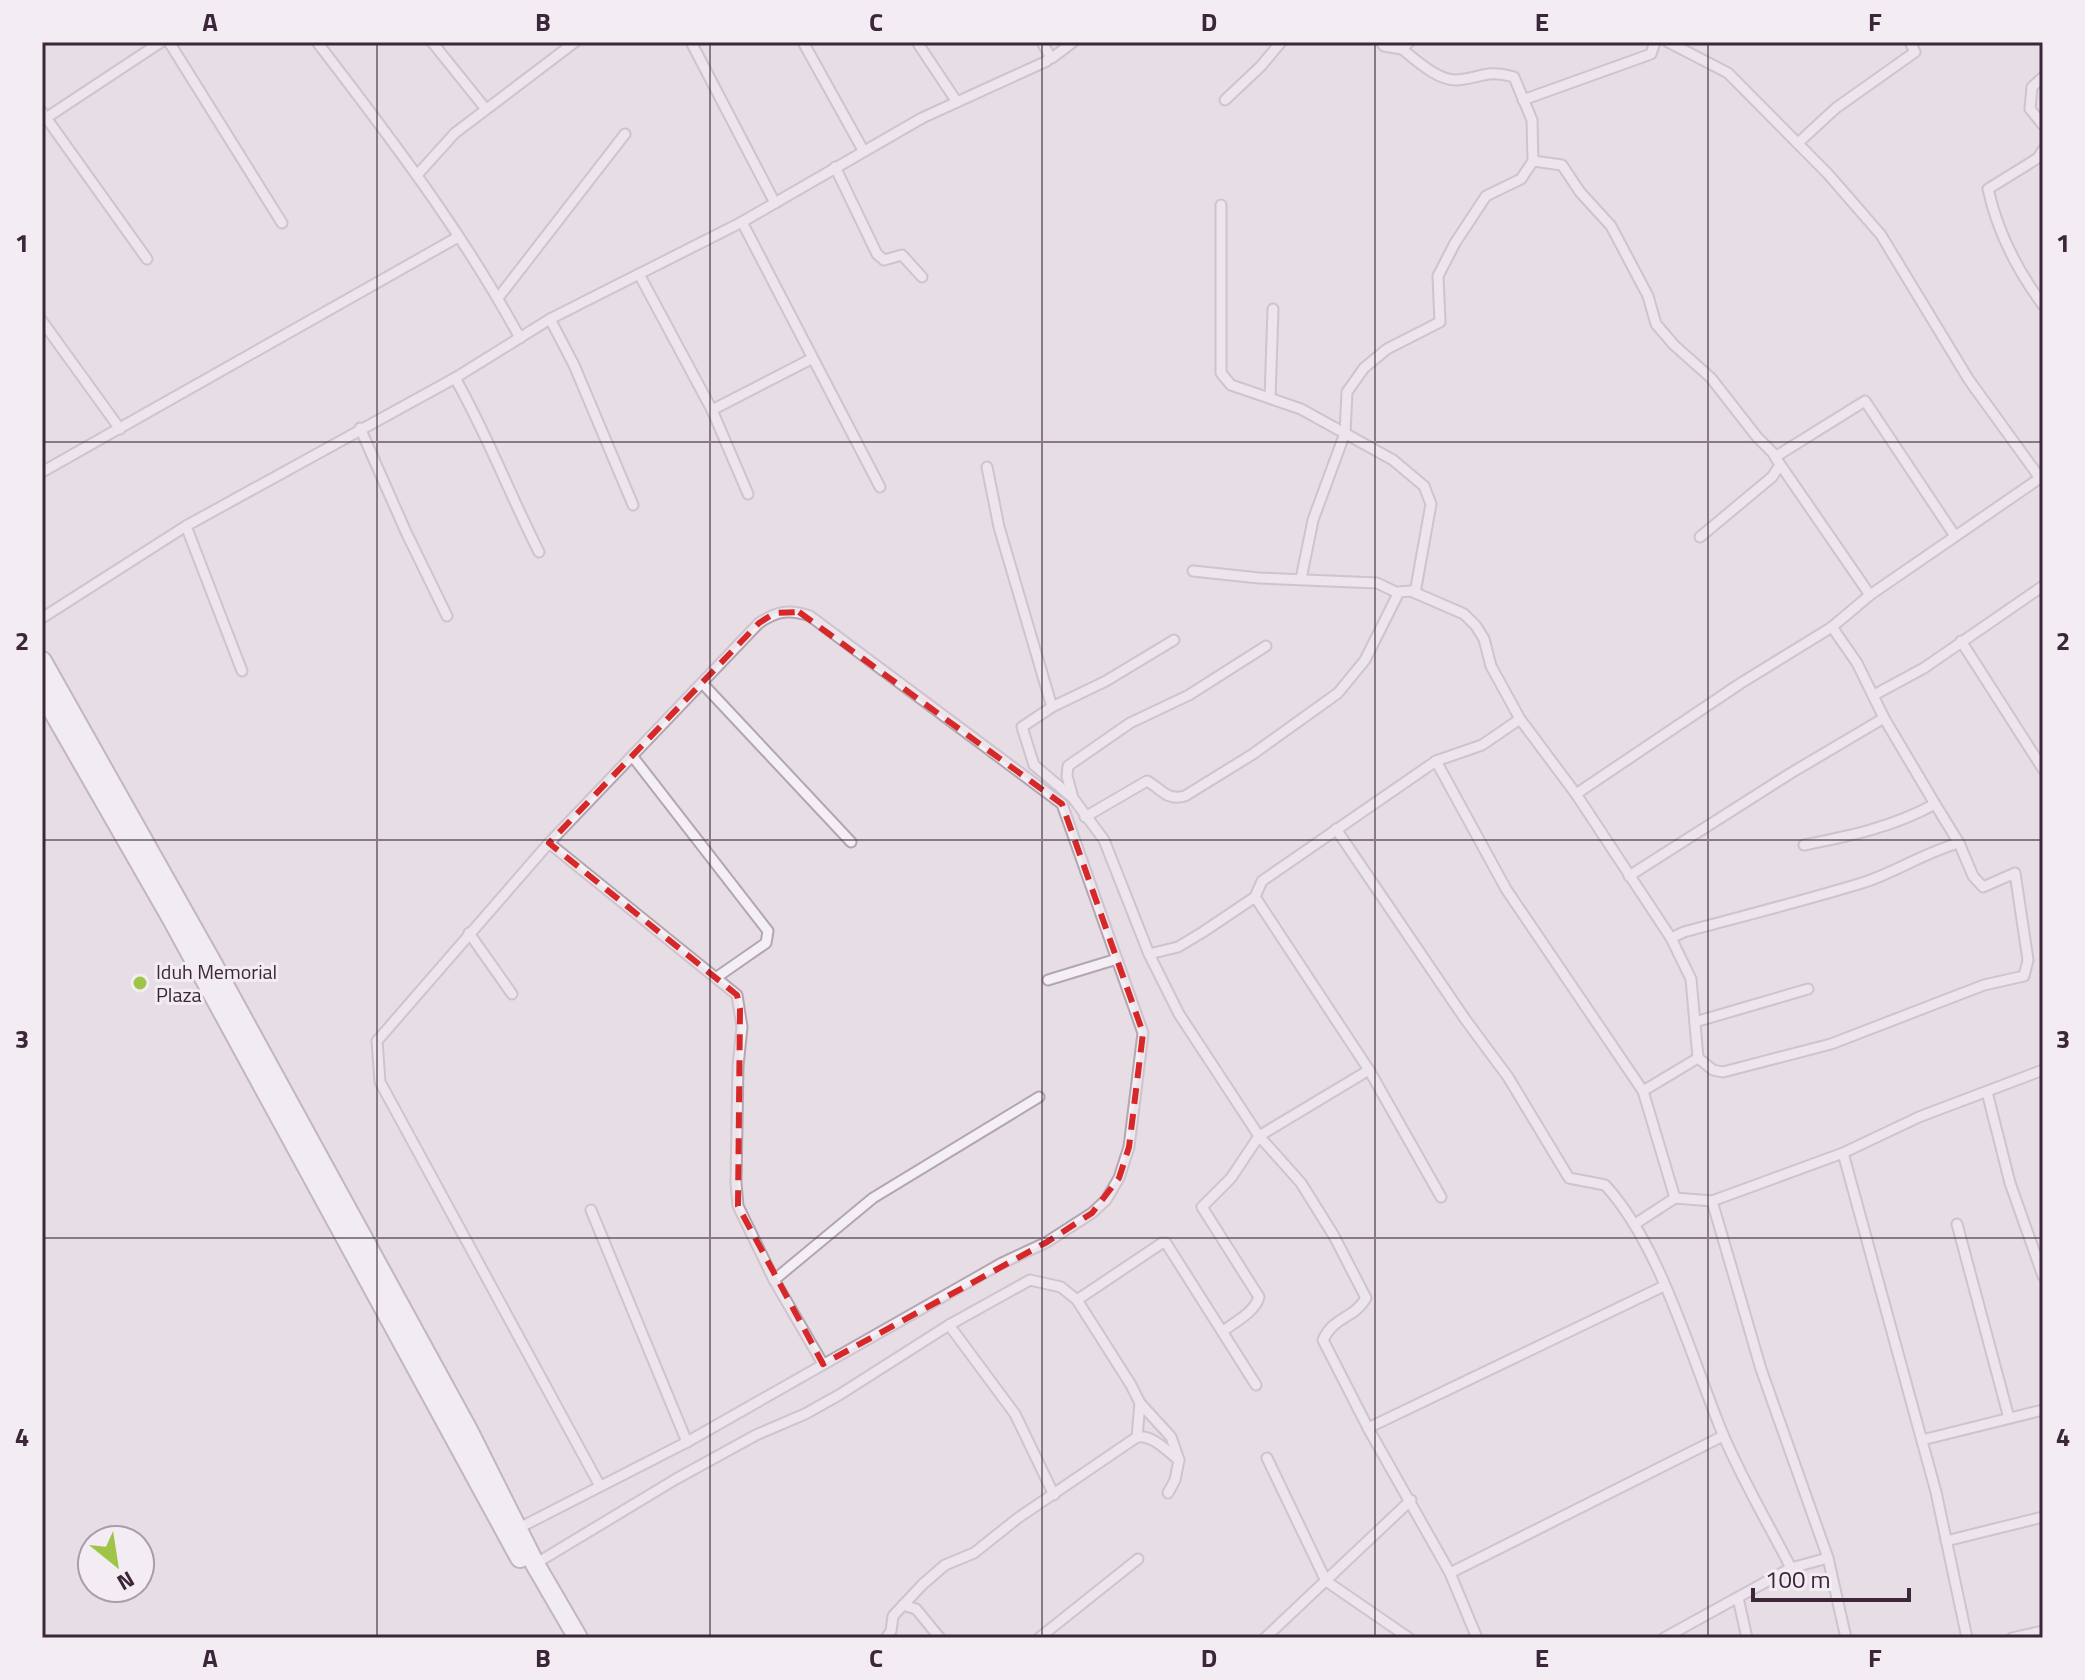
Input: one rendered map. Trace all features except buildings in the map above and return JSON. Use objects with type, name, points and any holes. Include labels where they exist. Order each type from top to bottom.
[{"type":"highway","points":[[42,661],[564,1638]]},
{"type":"highway","points":[[42,692],[205,965],[578,1638]]},
{"type":"street","points":[[147,259],[44,115],[161,42]]},
{"type":"street","points":[[317,42],[417,175],[498,298],[520,338]]},
{"type":"street","points":[[432,42],[485,108]]},
{"type":"street","points":[[417,175],[455,133],[575,42]]},
{"type":"street","points":[[691,42],[775,203]]},
{"type":"street","points":[[803,42],[863,150]]},
{"type":"street","points":[[917,42],[957,102]]},
{"type":"street","points":[[1042,42],[1050,56]]},
{"type":"street","points":[[1050,56],[1052,58],[1073,42]]},
{"type":"street","points":[[1225,100],[1281,42]]},
{"type":"street","points":[[1301,579],[1313,520],[1345,433],[1347,392],[1364,368],[1387,349],[1440,322],[1438,276],[1455,243],[1486,196],[1521,179],[1533,161],[1532,120],[1514,77],[1494,72],[1455,80],[1419,62],[1405,45],[1384,46],[1381,42]]},
{"type":"street","points":[[1523,100],[1651,54],[1655,42]]},
{"type":"street","points":[[1576,794],[1741,683],[1832,627],[1870,595],[2042,477],[1969,380],[1881,235],[1798,143],[1728,73],[1668,42]]},
{"type":"street","points":[[1798,143],[1836,108],[1915,52],[1910,42]]},
{"type":"street","points":[[173,44],[282,223]]},
{"type":"street","points":[[42,618],[186,526],[455,378],[550,319],[742,222],[863,150],[1047,61],[1050,56]]},
{"type":"street","points":[[2043,77],[2032,87],[2030,109],[2043,125]]},
{"type":"street","points":[[498,298],[625,134]]},
{"type":"street","points":[[2043,150],[2038,158],[1988,189],[1994,217],[2043,305]]},
{"type":"street","points":[[1533,161],[1562,165],[1580,192],[1611,226],[1648,296],[1656,324],[1711,378],[1774,454]]},
{"type":"street","points":[[835,167],[877,254],[884,260],[902,255],[922,277]]},
{"type":"street","points":[[1221,205],[1221,373],[1231,385],[1301,409],[1345,433],[1393,460],[1424,486],[1431,504],[1415,593]]},
{"type":"street","points":[[742,222],[880,487]]},
{"type":"street","points":[[42,472],[458,237]]},
{"type":"street","points":[[639,274],[712,410],[748,494]]},
{"type":"street","points":[[1270,398],[1273,309]]},
{"type":"street","points":[[550,319],[574,365],[633,505]]},
{"type":"street","points":[[42,321],[120,429]]},
{"type":"street","points":[[712,410],[811,359]]},
{"type":"street","points":[[455,378],[474,411],[539,552]]},
{"type":"street","points":[[1870,595],[1775,457],[1865,401],[1955,536]]},
{"type":"street","points":[[360,428],[447,616]]},
{"type":"street","points":[[1700,537],[1772,477],[1780,465]]},
{"type":"street","points":[[987,467],[999,527],[1052,707]]},
{"type":"street","points":[[186,526],[242,671]]},
{"type":"street","points":[[1193,571],[1259,578],[1377,583],[1398,593]]},
{"type":"street","points":[[1874,695],[1924,668],[2043,586]]},
{"type":"street","points":[[1085,817],[1147,781],[1166,796],[1174,799],[1185,796],[1300,721],[1338,693],[1353,677],[1376,642],[1398,593],[1404,590],[1415,593],[1464,614],[1476,626],[1484,639],[1491,666],[1520,719],[1576,794],[1671,938],[1691,979],[1698,1058],[1713,1070],[1723,1072],[1831,1044],[1984,985],[2024,976],[2028,960],[2015,873],[1983,887],[1973,876],[1959,843],[1884,718],[1857,663],[1832,627]]},
{"type":"street","points":[[519,1528],[687,1442],[1002,1263],[1047,1242],[1092,1213],[1106,1200],[1119,1178],[1129,1147],[1143,1033],[1062,804],[810,616],[785,610],[759,623],[549,843],[377,1041],[380,1082],[600,1486]]},
{"type":"street","points":[[1073,798],[1034,765],[1022,727],[1052,707],[1106,681],[1174,640]]},
{"type":"street","points":[[1961,641],[2043,769]]},
{"type":"street","points":[[1266,646],[1189,695],[1130,723],[1068,766],[1067,776],[1073,798],[1104,840],[1149,954],[1179,1014],[1259,1136],[1301,1183],[1334,1236],[1366,1298],[1361,1307],[1329,1327],[1323,1340],[1368,1428],[1450,1573],[1476,1638]]},
{"type":"street","points":[[703,684],[851,842]]},
{"type":"street","points":[[1629,876],[1884,718]]},
{"type":"street","points":[[1149,954],[1178,947],[1255,897],[1262,881],[1436,761],[1482,745],[1520,719]]},
{"type":"street","points":[[633,757],[768,931],[766,943],[717,977]]},
{"type":"street","points":[[1436,761],[1506,889],[1643,1091],[1675,1198]]},
{"type":"street","points":[[1804,845],[1868,832],[1896,823],[1935,804]]},
{"type":"street","points":[[1336,829],[1508,1077],[1569,1178],[1605,1185],[1635,1224],[1664,1286],[1723,1436],[1791,1568]]},
{"type":"street","points":[[549,843],[737,995],[740,1009],[738,1206],[774,1280],[823,1364]]},
{"type":"street","points":[[1671,938],[1863,883],[1959,843]]},
{"type":"street","points":[[1255,897],[1369,1070],[1441,1197]]},
{"type":"street","points":[[469,933],[512,994]]},
{"type":"street","points":[[1048,980],[1117,959]]},
{"type":"street","points":[[1695,1022],[1808,989]]},
{"type":"street","points":[[1643,1091],[1698,1058]]},
{"type":"street","points":[[1223,1331],[1249,1312],[1258,1303],[1259,1297],[1202,1207],[1231,1178],[1259,1136],[1369,1070]]},
{"type":"street","points":[[1635,1224],[1675,1198],[1712,1201],[1843,1153],[1919,1117],[2043,1070]]},
{"type":"street","points":[[1987,1092],[2010,1183],[2043,1276]]},
{"type":"street","points":[[774,1280],[873,1198],[1039,1097]]},
{"type":"street","points":[[1843,1153],[1922,1440],[1967,1638]]},
{"type":"street","points":[[1712,1201],[1761,1369],[1828,1558],[1846,1638]]},
{"type":"street","points":[[591,1210],[687,1442]]},
{"type":"street","points":[[1957,1224],[2009,1418]]},
{"type":"street","points":[[1077,1300],[1166,1243],[1256,1385]]},
{"type":"street","points":[[535,1564],[676,1479],[756,1435],[839,1395],[949,1325],[1030,1280],[1061,1287],[1077,1300],[1140,1403],[1171,1437],[1179,1460],[1175,1480],[1168,1493]]},
{"type":"street","points":[[1368,1428],[1664,1286]]},
{"type":"street","points":[[949,1325],[1015,1414],[1054,1495]]},
{"type":"street","points":[[1137,1437],[1140,1403]]},
{"type":"street","points":[[1922,1440],[2043,1410]]},
{"type":"street","points":[[1450,1573],[1723,1436]]},
{"type":"street","points":[[886,1638],[891,1631],[893,1616],[945,1565],[974,1553],[1018,1518],[1137,1437],[1154,1440],[1179,1460]]},
{"type":"street","points":[[1267,1458],[1326,1581],[1409,1638]]},
{"type":"street","points":[[1265,1638],[1411,1500]]},
{"type":"street","points":[[1946,1541],[2043,1517]]},
{"type":"street","points":[[1664,1638],[1791,1568],[1828,1558]]},
{"type":"street","points":[[1039,1638],[1138,1559]]},
{"type":"street","points":[[1738,1598],[1747,1638]]},
{"type":"street","points":[[903,1605],[916,1609],[940,1638]]},
{"type":"street","points":[[2012,1638],[2043,1631]]},
{"type":"highlighted area","points":[[799,612],[1062,804],[1143,1033],[1129,1147],[1119,1178],[1092,1213],[1047,1242],[823,1364],[738,1206],[740,1009],[737,995],[549,843],[759,623],[775,613]]},
{"type":"place","name":"Iduh Memorial Plaza","points":[[140,983]]}]
